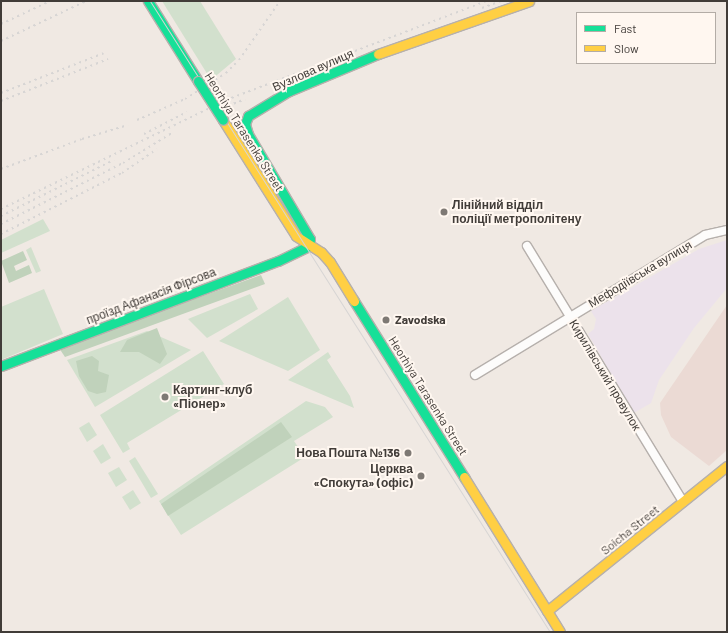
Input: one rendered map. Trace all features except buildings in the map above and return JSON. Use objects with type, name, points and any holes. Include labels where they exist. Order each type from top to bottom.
[{"type":"street","name":"Вузлова вулиця","points":[[309,246],[310,239],[248,134],[245,124],[248,116],[289,91],[404,43],[529,1]]},
{"type":"street","name":"Heorhiya Tarasenka Street","points":[[149,3],[296,236],[309,246],[321,252],[330,262],[560,632]]},
{"type":"street","name":"Мефодіївська вулиця","points":[[474,374],[705,235],[727,230]]},
{"type":"street","name":"проїзд Афанасія Фірсова","points":[[1,366],[278,260],[309,246]]},
{"type":"street","name":"Кирилівський провулок","points":[[527,246],[683,502]]},
{"type":"street","name":"Soicha Street","points":[[547,611],[727,466]]},
{"type":"shaded area","points":[[727,240],[727,288],[694,328],[659,380],[651,403],[634,413],[588,334],[594,329],[596,319],[591,311],[699,249]]},
{"type":"shaded area","points":[[727,305],[727,450],[709,466],[671,437],[661,415],[660,403]]},
{"type":"green space","points":[[162,1],[200,1],[236,59],[211,80]]},
{"type":"green space","points":[[43,219],[50,231],[1,253],[1,240]]},
{"type":"green space","points":[[31,247],[41,271],[36,273],[26,250]]},
{"type":"green space","points":[[23,251],[27,260],[14,266],[16,271],[29,265],[32,273],[9,283],[1,261]]},
{"type":"green space","points":[[261,275],[265,284],[65,357],[59,348]]},
{"type":"green space","points":[[44,289],[63,334],[1,360],[1,307]]},
{"type":"green space","points":[[250,294],[258,309],[207,338],[188,319]]},
{"type":"green space","points":[[288,297],[320,350],[288,371],[219,341]]},
{"type":"green space","points":[[157,328],[167,354],[160,364],[139,352],[120,352],[127,340]]},
{"type":"green space","points":[[147,331],[191,350],[95,407],[67,360]]},
{"type":"green space","name":"Картинг-клуб «Піонер»","points":[[203,351],[224,384],[127,443],[130,449],[123,453],[100,415]]},
{"type":"green space","points":[[328,352],[331,357],[327,360],[350,396],[354,408],[288,380]]},
{"type":"green space","points":[[92,356],[99,361],[98,371],[109,375],[106,392],[97,394],[88,391],[79,376],[76,361]]},
{"type":"green space","points":[[306,401],[325,407],[333,417],[294,441],[305,457],[181,535],[159,501]]},
{"type":"green space","points":[[89,422],[97,435],[87,442],[79,428]]},
{"type":"green space","points":[[281,422],[292,437],[168,516],[161,504]]},
{"type":"green space","points":[[103,444],[111,458],[101,464],[93,451]]},
{"type":"green space","points":[[135,457],[158,494],[151,498],[129,461]]},
{"type":"green space","points":[[119,467],[127,480],[116,487],[108,473]]},
{"type":"green space","points":[[133,490],[141,503],[130,510],[122,497]]},
{"type":"tram line","points":[[150,1],[550,632]]},
{"type":"railway","points":[[1,24],[50,1]]},
{"type":"railway","points":[[1,41],[86,1]]},
{"type":"railway","points":[[137,120],[185,99],[226,73],[239,60],[280,1]]},
{"type":"railway","points":[[1,209],[226,100],[487,1]]},
{"type":"railway","points":[[482,8],[501,1]]},
{"type":"railway","points":[[1,93],[104,53]]},
{"type":"railway","points":[[1,101],[108,59]]},
{"type":"railway","points":[[217,110],[245,99]]},
{"type":"railway","points":[[144,134],[187,112]]},
{"type":"railway","points":[[1,169],[82,139],[128,125]]},
{"type":"railway","points":[[1,224],[123,163],[172,133]]},
{"type":"railway","points":[[1,234],[122,173],[157,149]]},
{"type":"railway","points":[[1,216],[114,160]]},
{"type":"traffic: fast","points":[[148,1],[198,81]]},
{"type":"traffic: fast","points":[[309,246],[310,239],[248,134],[245,124],[248,116],[289,91],[378,54]]},
{"type":"traffic: fast","points":[[198,81],[223,120]]},
{"type":"traffic: fast","points":[[1,366],[278,261],[309,246]]},
{"type":"traffic: fast","points":[[354,301],[464,477]]},
{"type":"traffic: slow","points":[[378,54],[529,1]]},
{"type":"traffic: slow","points":[[223,120],[296,236],[321,252],[330,262],[354,301]]},
{"type":"traffic: slow","points":[[547,611],[727,466]]},
{"type":"traffic: slow","points":[[464,477],[560,632]]},
{"type":"place","name":"Лінійний відділ поліції метрополітену","points":[[444,212]]},
{"type":"place","name":"Zavodska","points":[[386,320]]},
{"type":"place","name":"Картинг-клуб «Піонер»","points":[[165,397]]},
{"type":"place","name":"Нова Пошта №136","points":[[408,453]]},
{"type":"place","name":"Церква «Спокута» (офіс)","points":[[421,476]]}]
